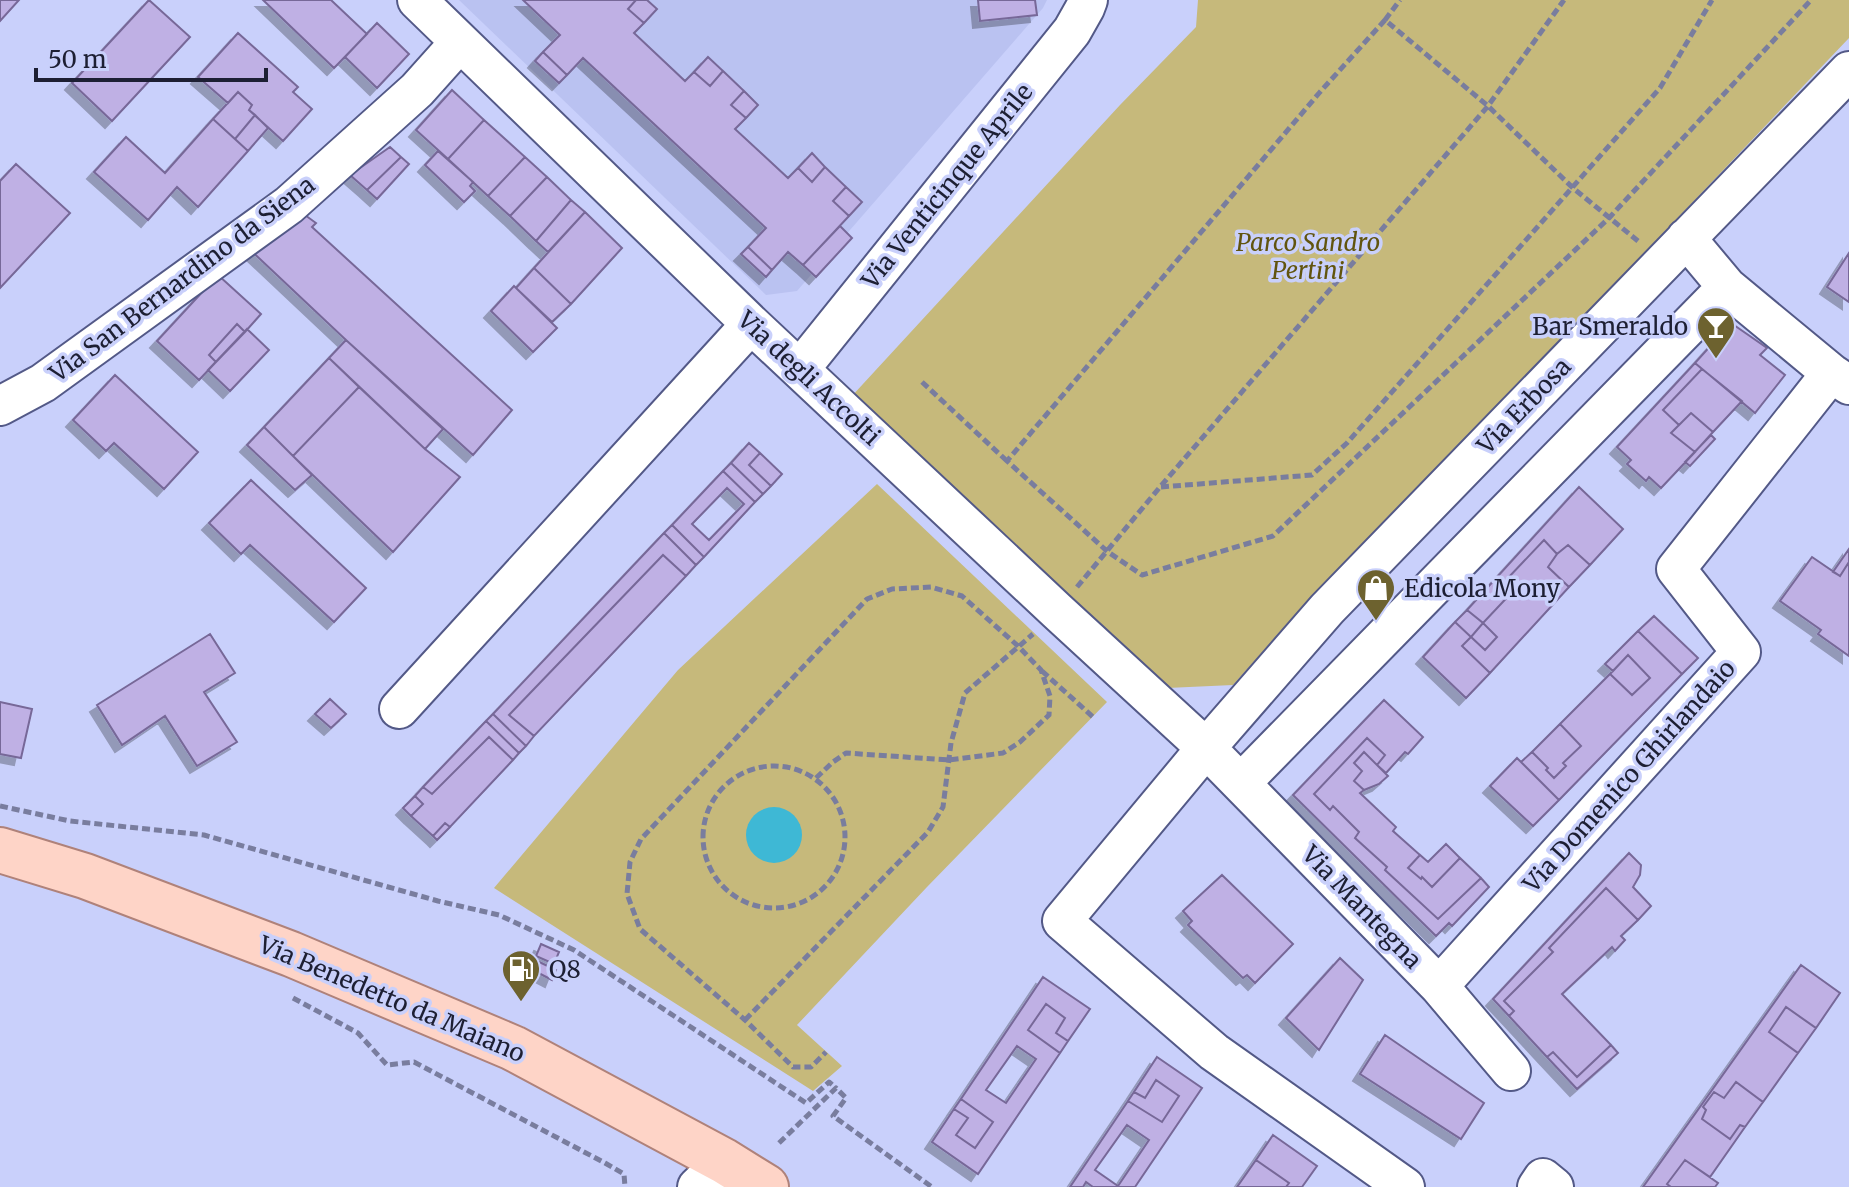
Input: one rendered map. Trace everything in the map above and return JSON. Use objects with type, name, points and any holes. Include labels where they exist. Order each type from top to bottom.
[{"type":"main road","name":"Via Benedetto da Maiano","points":[[0,850],[85,876],[291,954],[513,1048],[710,1174],[766,1187]]},
{"type":"street","name":"Via degli Accolti","points":[[417,0],[751,324],[1206,748]]},
{"type":"street","name":"Via Venticinque Aprile","points":[[800,369],[1072,31],[1088,0]]},
{"type":"street","name":"Via San Bernardino da Siena","points":[[0,406],[43,383],[289,205],[417,90],[460,42]]},
{"type":"street","name":"Via Erbosa","points":[[1405,1187],[1214,1052],[1062,921],[1327,609],[1849,71]]},
{"type":"street","points":[[1675,251],[1727,287],[1840,379]]},
{"type":"street","points":[[1241,783],[1727,287]]},
{"type":"street","points":[[399,709],[751,324]]},
{"type":"street","name":"Via Domenico Ghirlandaio","points":[[1439,986],[1741,652],[1676,569],[1840,379]]},
{"type":"street","name":"Via Mantegna","points":[[1206,748],[1439,986],[1511,1071]]},
{"type":"street","points":[[1537,1187],[1543,1178],[1554,1187]]},
{"type":"path","points":[[1007,461],[1400,0]]},
{"type":"path","points":[[1068,598],[1488,106],[1564,0]]},
{"type":"path","points":[[1160,487],[1312,475],[1357,431],[1660,88],[1712,0]]},
{"type":"path","points":[[922,382],[1108,552],[1142,575],[1273,536],[1609,218],[1811,0]]},
{"type":"path","points":[[1385,20],[1488,106],[1573,188],[1609,218],[1675,251]]},
{"type":"path","points":[[826,1052],[811,1067],[793,1067],[745,1020],[640,929],[627,894],[630,862],[641,839],[867,599],[892,589],[931,587],[962,596],[1093,717]]},
{"type":"path","points":[[745,1020],[928,832],[943,807],[951,743],[965,693],[1034,633]]},
{"type":"path","points":[[816,778],[846,753],[949,760],[1003,753],[1049,715],[1050,696],[1041,670]]},
{"type":"path","points":[[769,765],[793,768],[816,778],[832,794],[842,814],[846,837],[842,859],[832,879],[816,895],[796,905],[774,908],[751,904],[731,894],[714,876],[704,854],[703,829],[710,805],[724,785],[744,771],[769,765]]},
{"type":"path","points":[[0,806],[70,821],[204,835],[438,901],[499,915],[574,950],[806,1103],[829,1082],[846,1098],[833,1116],[932,1187]]},
{"type":"path","points":[[288,995],[358,1033],[387,1065],[414,1062],[624,1174],[625,1187]]},
{"type":"path","points":[[779,1143],[836,1088]]},
{"type":"shaded area","points":[[459,0],[1047,0],[797,291],[766,295]]},
{"type":"shaded area","points":[[774,807],[794,815],[802,835],[794,855],[774,863],[754,855],[746,835],[754,815]]},
{"type":"green space","name":"Parco Sandro Pertini","points":[[1198,0],[1849,0],[1849,38],[1314,594],[1233,685],[1167,688],[851,397],[1196,27]]},
{"type":"green space","points":[[877,484],[1107,702],[797,1025],[842,1066],[813,1091],[494,888],[678,670]]},
{"type":"building","points":[[0,0],[19,0],[0,21]]},
{"type":"building","points":[[149,0],[190,37],[112,121],[72,83]]},
{"type":"building","points":[[263,0],[331,0],[367,34],[334,68]]},
{"type":"building","points":[[523,0],[636,0],[628,9],[644,23],[634,33],[685,81],[694,72],[710,86],[723,71],[744,91],[731,105],[746,118],[735,129],[788,178],[798,168],[812,182],[825,167],[846,187],[833,201],[849,216],[803,265],[788,252],[772,270],[748,247],[766,228],[583,58],[567,75],[543,52],[560,35]]},
{"type":"building","points":[[636,0],[647,0],[657,9],[644,23],[628,9]]},
{"type":"building","points":[[978,0],[1035,0],[1037,15],[980,21]]},
{"type":"building","points":[[377,23],[409,54],[377,88],[345,57]]},
{"type":"building","points":[[238,33],[298,87],[293,92],[312,109],[283,141],[249,110],[252,105],[238,92],[228,103],[198,77]]},
{"type":"building","points":[[543,52],[567,75],[559,83],[535,61]]},
{"type":"building","points":[[708,57],[723,71],[710,86],[694,72]]},
{"type":"building","points":[[452,90],[484,120],[448,159],[416,130]]},
{"type":"building","points":[[744,91],[758,105],[746,118],[731,105]]},
{"type":"building","points":[[238,92],[252,105],[249,110],[255,115],[235,139],[213,119]]},
{"type":"building","points":[[255,115],[268,128],[248,151],[235,139]]},
{"type":"building","points":[[213,119],[248,151],[198,207],[177,187],[148,220],[94,172],[126,137],[165,173]]},
{"type":"building","points":[[484,120],[525,157],[488,196],[448,159]]},
{"type":"building","points":[[390,147],[401,157],[367,190],[350,175]]},
{"type":"building","points":[[438,151],[473,182],[470,186],[475,191],[464,202],[425,165]]},
{"type":"building","points":[[812,153],[825,167],[812,182],[798,168]]},
{"type":"building","points":[[401,157],[409,164],[377,199],[367,190]]},
{"type":"building","points":[[525,157],[547,177],[510,216],[488,196]]},
{"type":"building","points":[[16,164],[70,213],[0,288],[0,181]]},
{"type":"building","points":[[547,177],[571,200],[536,241],[510,216]]},
{"type":"building","points":[[846,187],[862,202],[849,216],[833,201]]},
{"type":"building","points":[[571,200],[585,212],[548,252],[536,241]]},
{"type":"building","points":[[298,210],[316,223],[312,227],[512,410],[473,455],[245,245]]},
{"type":"building","points":[[585,212],[622,248],[571,304],[534,268]]},
{"type":"building","points":[[840,226],[852,238],[816,277],[803,265]]},
{"type":"building","points":[[748,247],[772,270],[766,277],[741,254]]},
{"type":"building","points":[[1849,253],[1849,302],[1827,287]]},
{"type":"building","points":[[534,268],[571,304],[552,322],[516,288]]},
{"type":"building","points":[[218,275],[261,314],[245,332],[237,324],[209,355],[216,362],[199,380],[157,341]]},
{"type":"building","points":[[514,286],[557,328],[533,352],[491,311]]},
{"type":"building","points":[[1731,323],[1767,348],[1760,355],[1785,375],[1755,413],[1695,363]]},
{"type":"building","points":[[237,324],[245,332],[216,362],[209,355]]},
{"type":"building","points":[[247,329],[269,350],[230,391],[208,370]]},
{"type":"building","points":[[346,340],[443,429],[425,449],[329,358]]},
{"type":"building","points":[[329,358],[359,387],[293,456],[264,427]]},
{"type":"building","points":[[1695,363],[1702,369],[1663,410],[1679,425],[1671,433],[1695,452],[1661,488],[1649,477],[1646,481],[1627,464],[1631,460],[1617,447]]},
{"type":"building","points":[[1702,369],[1742,401],[1713,432],[1691,413],[1679,425],[1663,410]]},
{"type":"building","points":[[115,375],[198,452],[164,489],[114,443],[106,451],[73,420]]},
{"type":"building","points":[[359,387],[460,477],[393,552],[293,456]]},
{"type":"building","points":[[1691,413],[1713,432],[1695,452],[1671,433]]},
{"type":"building","points":[[264,427],[312,475],[295,490],[247,445]]},
{"type":"building","points":[[1711,435],[1715,439],[1690,466],[1685,462]]},
{"type":"building","points":[[749,443],[760,453],[749,465],[771,486],[763,494],[731,463]]},
{"type":"building","points":[[760,453],[782,474],[771,486],[749,465]]},
{"type":"building","points":[[731,463],[763,494],[755,502],[723,471]]},
{"type":"building","points":[[723,471],[755,502],[704,557],[672,525]],"holes":[[[727,488],[744,504],[709,540],[692,524]]]},
{"type":"building","points":[[251,480],[366,588],[334,622],[250,545],[241,554],[209,523]]},
{"type":"building","points":[[1579,487],[1623,529],[1590,565],[1568,545],[1557,554],[1544,540],[1507,579],[1516,588],[1483,623],[1467,610]]},
{"type":"building","points":[[672,525],[704,557],[696,565],[664,533]]},
{"type":"building","points":[[664,533],[696,565],[686,576],[663,555],[509,715],[534,736],[526,746],[493,714]]},
{"type":"building","points":[[1544,540],[1557,554],[1548,567],[1569,587],[1490,673],[1462,646],[1471,637],[1485,650],[1497,637],[1483,623],[1516,588],[1507,579]]},
{"type":"building","points":[[1568,545],[1590,565],[1569,587],[1548,567]]},
{"type":"building","points":[[1849,549],[1849,562],[1840,576],[1833,572]]},
{"type":"building","points":[[663,555],[686,576],[534,736],[509,715]]},
{"type":"building","points":[[1812,557],[1840,576],[1849,562],[1849,656],[1818,634],[1821,630],[1780,601]]},
{"type":"building","points":[[1467,610],[1483,623],[1471,637],[1455,622]]},
{"type":"building","points":[[1654,616],[1698,658],[1682,674],[1638,631]]},
{"type":"building","points":[[1455,622],[1471,637],[1462,646],[1490,673],[1466,698],[1423,657]]},
{"type":"building","points":[[1483,623],[1497,637],[1485,650],[1471,637]]},
{"type":"building","points":[[1638,631],[1682,674],[1559,800],[1521,762],[1532,752],[1554,778],[1566,766],[1563,763],[1581,746],[1560,724],[1610,674],[1632,695],[1650,678],[1628,655],[1613,671],[1605,664]]},
{"type":"building","points":[[210,634],[235,673],[204,692],[237,742],[197,766],[165,716],[122,745],[97,705]]},
{"type":"building","points":[[1628,655],[1650,678],[1632,695],[1610,674]]},
{"type":"building","points":[[330,699],[346,714],[331,728],[315,714]]},
{"type":"building","points":[[1384,700],[1423,737],[1386,773],[1377,765],[1385,755],[1367,738],[1314,794],[1330,810],[1333,806],[1359,832],[1355,838],[1438,919],[1481,878],[1489,887],[1452,926],[1449,923],[1436,936],[1293,795]]},
{"type":"building","points":[[0,702],[32,709],[21,758],[0,754]]},
{"type":"building","points":[[493,714],[526,746],[519,753],[486,721]]},
{"type":"building","points":[[486,721],[519,753],[513,760],[489,737],[432,794],[423,787]]},
{"type":"building","points":[[1560,724],[1581,746],[1563,763],[1566,766],[1554,778],[1532,752]]},
{"type":"building","points":[[489,737],[513,760],[450,827],[445,823],[433,836],[411,816],[423,804],[415,796],[423,787],[432,794]]},
{"type":"building","points":[[1367,738],[1385,755],[1377,765],[1364,752],[1354,763],[1362,771],[1354,781],[1364,790],[1360,793],[1396,827],[1393,831],[1420,855],[1408,868],[1432,887],[1460,858],[1481,878],[1438,919],[1355,838],[1359,832],[1333,806],[1330,810],[1314,794]]},
{"type":"building","points":[[1364,752],[1388,776],[1364,790],[1354,781],[1362,771],[1354,763]]},
{"type":"building","points":[[1517,758],[1559,800],[1533,826],[1490,786]]},
{"type":"building","points":[[415,796],[423,804],[411,816],[403,808]]},
{"type":"building","points":[[445,823],[450,827],[437,840],[433,836]]},
{"type":"building","points":[[1446,844],[1460,858],[1432,887],[1408,868],[1420,855],[1428,862]]},
{"type":"building","points":[[1629,853],[1641,865],[1640,875],[1633,887],[1651,906],[1638,920],[1606,888],[1549,948],[1553,952],[1504,1001],[1514,1011],[1509,1016],[1493,999]]},
{"type":"building","points":[[1222,875],[1293,944],[1255,983],[1247,975],[1243,978],[1188,925],[1192,921],[1183,911]]},
{"type":"building","points":[[1606,888],[1638,920],[1621,936],[1625,940],[1615,951],[1612,947],[1562,994],[1611,1045],[1577,1077],[1553,1052],[1547,1057],[1509,1016],[1514,1011],[1504,1001],[1553,952],[1549,948]]},
{"type":"building","points":[[541,944],[559,952],[554,964],[536,956]]},
{"type":"building","points":[[1340,958],[1363,980],[1319,1050],[1286,1018]]},
{"type":"building","points":[[533,959],[556,970],[552,980],[529,968]]},
{"type":"building","points":[[1801,965],[1840,993],[1816,1028],[1786,1007],[1769,1032],[1798,1053],[1763,1102],[1736,1082],[1724,1098],[1714,1092],[1703,1107],[1706,1110],[1702,1119],[1730,1139],[1740,1125],[1745,1127],[1710,1177],[1685,1160],[1667,1184],[1671,1187],[1643,1187]]},
{"type":"building","points":[[1043,977],[1090,1009],[1068,1041],[1056,1033],[1065,1018],[1046,1004],[1028,1030],[1060,1053],[978,1174],[932,1142],[954,1109],[968,1118],[956,1135],[975,1148],[993,1122],[961,1099]],"holes":[[[1017,1046],[1036,1059],[1006,1103],[986,1090]]]},
{"type":"building","points":[[1046,1004],[1065,1018],[1056,1033],[1068,1041],[1060,1053],[1028,1030]]},
{"type":"building","points":[[1786,1007],[1816,1028],[1798,1053],[1769,1032]]},
{"type":"building","points":[[1385,1035],[1484,1103],[1461,1139],[1360,1074]]},
{"type":"building","points":[[1611,1045],[1618,1053],[1577,1089],[1547,1057],[1553,1052],[1577,1077]]},
{"type":"building","points":[[1157,1057],[1202,1088],[1135,1187],[1093,1187],[1086,1182],[1083,1187],[1070,1187],[1128,1101],[1162,1122],[1179,1096],[1156,1080],[1145,1098],[1134,1092]],"holes":[[[1127,1125],[1149,1140],[1118,1186],[1095,1170]]]},
{"type":"building","points":[[1156,1080],[1179,1096],[1162,1122],[1128,1101],[1134,1092],[1145,1098]]},
{"type":"building","points":[[1736,1082],[1763,1102],[1745,1127],[1740,1125],[1730,1139],[1702,1119],[1706,1110],[1703,1107],[1714,1092],[1724,1098]]},
{"type":"building","points":[[961,1099],[993,1122],[975,1148],[956,1135],[968,1118],[954,1109]]},
{"type":"building","points":[[1273,1135],[1317,1166],[1302,1187],[1286,1187],[1289,1183],[1256,1160]]},
{"type":"building","points":[[1256,1160],[1289,1183],[1286,1187],[1237,1187]]},
{"type":"building","points":[[1685,1160],[1718,1183],[1715,1187],[1671,1187],[1667,1184]]},
{"type":"place","name":"Bar Smeraldo","points":[[1716,360]]},
{"type":"place","name":"Edicola Mony","points":[[1376,622]]},
{"type":"place","name":"Q8","points":[[521,1003]]}]
